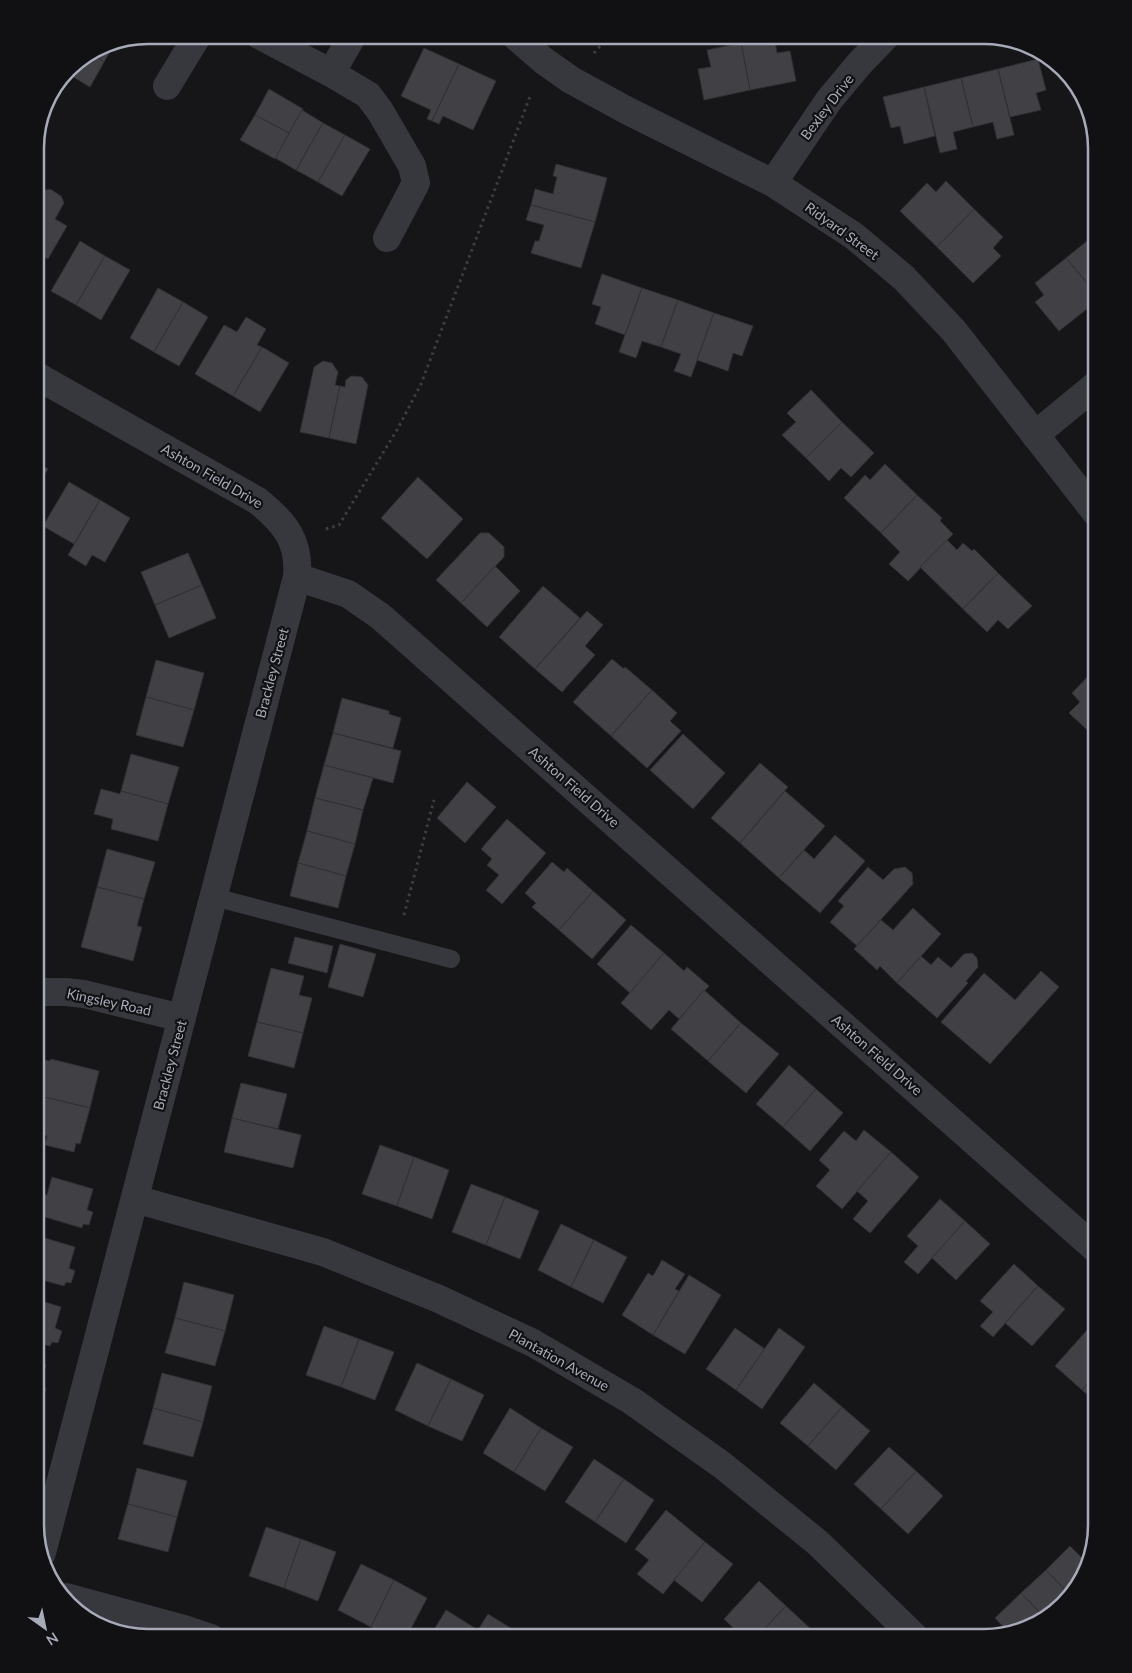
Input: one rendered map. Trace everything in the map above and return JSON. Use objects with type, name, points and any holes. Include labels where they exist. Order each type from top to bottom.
[{"type":"street","points":[[167,86],[193,44]]},
{"type":"street","points":[[276,44],[368,95],[380,111],[412,166],[416,183],[387,238]]},
{"type":"street","points":[[331,73],[348,44]]},
{"type":"street","name":"Ridyard Street","points":[[524,44],[571,80],[628,111],[773,183],[854,236],[904,278],[954,331],[1088,503]]},
{"type":"street","name":"Bexley Drive","points":[[773,183],[829,100],[878,44]]},
{"type":"street","name":"Ashton Field Drive","points":[[44,380],[258,501],[278,518],[292,540],[298,560],[297,577],[348,594],[380,616],[1088,1242]]},
{"type":"street","points":[[1035,435],[1088,391]]},
{"type":"street","name":"Brackley Street","points":[[45,1540],[297,577]]},
{"type":"street","name":"Kingsley Road","points":[[44,992],[84,994],[182,1018]]},
{"type":"street","name":"Plantation Avenue","points":[[135,1200],[323,1252],[439,1299],[533,1344],[632,1401],[722,1465],[818,1543],[907,1629]]},
{"type":"street","points":[[74,1599],[184,1629]]},
{"type":"lane","points":[[214,897],[451,959]]},
{"type":"path","points":[[292,540],[339,525],[398,430],[421,384],[544,61]]},
{"type":"path","points":[[397,944],[434,800]]},
{"type":"building","points":[[741,44],[775,44],[777,53],[790,51],[796,81],[750,90]]},
{"type":"building","points":[[741,44],[750,90],[704,100],[698,69],[711,67],[707,50]]},
{"type":"building","points":[[424,48],[459,64],[432,121],[427,119],[431,110],[401,96]]},
{"type":"building","points":[[110,51],[104,62],[97,58]]},
{"type":"building","points":[[97,58],[104,62],[90,87],[72,76]]},
{"type":"building","points":[[1038,59],[1046,90],[1036,93],[1041,110],[1010,117],[998,69]]},
{"type":"building","points":[[459,64],[496,81],[473,130],[443,116],[439,124],[432,121]]},
{"type":"building","points":[[998,69],[1014,135],[997,139],[993,122],[973,127],[961,78]]},
{"type":"building","points":[[961,78],[973,127],[953,132],[957,149],[940,153],[924,87]]},
{"type":"building","points":[[924,87],[935,136],[904,144],[900,126],[891,128],[883,97]]},
{"type":"building","points":[[269,89],[303,109],[289,133],[255,115]]},
{"type":"building","points":[[302,110],[323,123],[296,170],[275,158]]},
{"type":"building","points":[[255,115],[289,133],[275,159],[240,140]]},
{"type":"building","points":[[323,123],[345,135],[318,182],[296,170]]},
{"type":"building","points":[[345,135],[370,149],[342,196],[318,182]]},
{"type":"building","points":[[556,164],[607,178],[595,222],[531,205],[535,189],[553,194],[557,177],[553,176]]},
{"type":"building","points":[[946,181],[974,209],[937,247],[900,211],[927,183],[936,192]]},
{"type":"building","points":[[50,189],[61,196],[64,203],[55,219],[67,226],[48,259],[44,257],[44,190]]},
{"type":"building","points":[[531,205],[595,222],[581,268],[531,253],[535,241],[539,241],[544,225],[526,220]]},
{"type":"building","points":[[974,209],[1003,237],[993,248],[1001,256],[973,283],[937,247]]},
{"type":"building","points":[[1088,240],[1088,284],[1066,258]]},
{"type":"building","points":[[80,241],[105,256],[76,305],[51,291]]},
{"type":"building","points":[[105,256],[130,270],[101,320],[76,305]]},
{"type":"building","points":[[1066,258],[1088,284],[1088,308],[1059,331],[1035,302],[1044,295],[1035,283]]},
{"type":"building","points":[[602,274],[642,288],[625,335],[595,324],[601,307],[592,304]]},
{"type":"building","points":[[158,288],[183,302],[154,352],[130,338]]},
{"type":"building","points":[[642,288],[678,300],[661,347],[642,341],[636,358],[619,352]]},
{"type":"building","points":[[678,300],[714,313],[691,377],[674,371],[681,354],[661,347]]},
{"type":"building","points":[[183,302],[208,317],[179,366],[154,352]]},
{"type":"building","points":[[714,313],[753,326],[742,356],[733,353],[728,371],[697,360]]},
{"type":"building","points":[[246,317],[266,329],[257,345],[262,347],[233,396],[195,374],[224,325],[237,332]]},
{"type":"building","points":[[262,347],[289,363],[260,412],[233,396]]},
{"type":"building","points":[[323,361],[332,363],[338,372],[335,385],[340,386],[329,438],[300,432],[314,367]]},
{"type":"building","points":[[351,376],[362,377],[368,385],[356,444],[329,438],[340,386],[345,387],[346,380]]},
{"type":"building","points":[[811,390],[842,422],[806,458],[782,435],[796,422],[787,413]]},
{"type":"building","points":[[842,422],[874,453],[851,477],[841,468],[829,481],[806,458]]},
{"type":"building","points":[[885,464],[917,495],[881,533],[844,498],[865,475],[870,480]]},
{"type":"building","points":[[44,467],[48,469],[44,475]]},
{"type":"building","points":[[418,477],[463,519],[427,559],[381,518]]},
{"type":"building","points":[[69,482],[100,500],[74,544],[44,527]]},
{"type":"building","points":[[917,495],[942,518],[940,521],[953,534],[908,581],[889,564],[900,552],[881,533]]},
{"type":"building","points":[[100,500],[130,518],[105,562],[92,555],[86,566],[68,555]]},
{"type":"building","points":[[480,533],[489,533],[504,547],[504,557],[461,603],[436,580]]},
{"type":"building","points":[[947,540],[957,550],[963,543],[972,551],[974,549],[998,573],[963,609],[920,567]]},
{"type":"building","points":[[188,553],[202,585],[155,605],[141,572]]},
{"type":"building","points":[[495,566],[520,591],[487,627],[461,603]]},
{"type":"building","points":[[998,573],[1032,606],[1008,629],[998,620],[987,632],[963,609]]},
{"type":"building","points":[[202,585],[216,618],[169,638],[155,605]]},
{"type":"building","points":[[543,586],[580,618],[535,669],[499,637]]},
{"type":"building","points":[[587,611],[603,625],[585,646],[595,655],[562,692],[535,669]]},
{"type":"building","points":[[612,659],[624,669],[625,667],[652,690],[611,736],[573,702]]},
{"type":"building","points":[[156,660],[204,673],[194,710],[146,697]]},
{"type":"building","points":[[1088,676],[1088,731],[1069,713],[1080,702],[1072,693]]},
{"type":"building","points":[[652,690],[677,713],[670,721],[681,731],[647,768],[611,736]]},
{"type":"building","points":[[146,697],[194,710],[183,747],[136,735]]},
{"type":"building","points":[[342,698],[389,711],[389,714],[401,718],[393,748],[333,733]]},
{"type":"building","points":[[333,733],[401,751],[393,783],[324,765]]},
{"type":"building","points":[[683,734],[725,773],[693,809],[650,770]]},
{"type":"building","points":[[131,754],[179,767],[168,804],[121,791]]},
{"type":"building","points":[[760,763],[788,787],[740,843],[711,818]]},
{"type":"building","points":[[324,765],[373,778],[363,810],[315,798]]},
{"type":"building","points":[[467,782],[496,807],[465,843],[437,818]]},
{"type":"building","points":[[101,789],[120,794],[121,791],[168,804],[158,841],[111,829],[113,819],[94,814]]},
{"type":"building","points":[[785,791],[825,826],[779,878],[740,843]]},
{"type":"building","points":[[315,798],[363,810],[355,844],[307,831]]},
{"type":"building","points":[[507,819],[546,853],[502,904],[486,890],[499,875],[487,865],[492,859],[481,849]]},
{"type":"building","points":[[307,831],[355,844],[346,876],[298,863]]},
{"type":"building","points":[[835,835],[865,861],[820,913],[779,878],[804,850],[814,859]]},
{"type":"building","points":[[107,849],[155,862],[144,899],[97,887]]},
{"type":"building","points":[[552,862],[564,872],[567,868],[593,891],[559,930],[532,907],[536,903],[525,893]]},
{"type":"building","points":[[298,863],[346,876],[338,908],[290,896]]},
{"type":"building","points":[[868,867],[883,880],[894,869],[905,867],[912,873],[913,884],[857,946],[830,922],[844,906],[838,901]]},
{"type":"building","points":[[97,887],[144,899],[137,926],[142,927],[133,961],[81,947]]},
{"type":"building","points":[[593,891],[626,920],[592,959],[559,930]]},
{"type":"building","points":[[913,908],[941,934],[897,983],[880,966],[877,970],[854,949],[881,920],[893,930]]},
{"type":"building","points":[[631,925],[664,953],[630,993],[597,964]]},
{"type":"building","points":[[295,937],[333,946],[327,973],[288,963]]},
{"type":"building","points":[[340,944],[376,954],[363,997],[328,987]]},
{"type":"building","points":[[664,953],[684,971],[687,967],[709,986],[679,1019],[669,1010],[651,1030],[621,1003]]},
{"type":"building","points":[[972,953],[977,958],[978,967],[966,981],[968,983],[937,1018],[897,983],[921,956],[931,965],[938,957],[951,968],[964,954]]},
{"type":"building","points":[[271,968],[304,976],[299,995],[312,998],[303,1033],[257,1022]]},
{"type":"building","points":[[1041,971],[1059,987],[990,1064],[941,1022],[984,973],[1015,1000]]},
{"type":"building","points":[[704,990],[741,1023],[708,1061],[671,1029]]},
{"type":"building","points":[[257,1022],[303,1033],[294,1068],[248,1056]]},
{"type":"building","points":[[741,1023],[779,1054],[746,1093],[708,1061]]},
{"type":"building","points":[[51,1059],[99,1071],[90,1108],[44,1097],[44,1060],[50,1061]]},
{"type":"building","points":[[789,1065],[816,1089],[783,1127],[756,1104]]},
{"type":"building","points":[[241,1083],[287,1094],[278,1129],[232,1118]]},
{"type":"building","points":[[816,1089],[843,1113],[810,1151],[783,1127]]},
{"type":"building","points":[[44,1097],[90,1108],[80,1144],[76,1143],[74,1152],[45,1145],[47,1136],[44,1135]]},
{"type":"building","points":[[232,1118],[301,1135],[293,1168],[224,1152]]},
{"type":"building","points":[[864,1130],[891,1152],[842,1209],[816,1186],[830,1170],[819,1160],[844,1131],[856,1141]]},
{"type":"building","points":[[380,1145],[414,1157],[397,1206],[362,1194]]},
{"type":"building","points":[[891,1152],[919,1177],[870,1233],[853,1219],[868,1201],[857,1191]]},
{"type":"building","points":[[414,1157],[449,1170],[432,1219],[397,1206]]},
{"type":"building","points":[[52,1177],[93,1189],[87,1210],[93,1212],[89,1225],[83,1224],[82,1228],[45,1217],[44,1220],[44,1194],[47,1195]]},
{"type":"building","points":[[471,1184],[505,1197],[486,1245],[452,1232]]},
{"type":"building","points":[[505,1197],[539,1211],[520,1259],[486,1245]]},
{"type":"building","points":[[940,1199],[965,1221],[918,1274],[904,1262],[918,1246],[907,1236]]},
{"type":"building","points":[[965,1221],[990,1244],[956,1280],[932,1258]]},
{"type":"building","points":[[561,1224],[594,1240],[571,1287],[538,1270]]},
{"type":"building","points":[[44,1238],[75,1247],[69,1268],[75,1271],[71,1283],[66,1282],[64,1286],[44,1280]]},
{"type":"building","points":[[594,1240],[627,1257],[603,1303],[571,1287]]},
{"type":"building","points":[[662,1260],[685,1274],[675,1289],[679,1291],[653,1335],[622,1315],[648,1273],[653,1276]]},
{"type":"building","points":[[1014,1264],[1038,1286],[993,1337],[980,1326],[993,1312],[980,1301]]},
{"type":"building","points":[[689,1275],[721,1295],[685,1354],[653,1335]]},
{"type":"building","points":[[184,1282],[234,1295],[225,1331],[175,1318]]},
{"type":"building","points":[[1038,1286],[1065,1309],[1032,1346],[1005,1323]]},
{"type":"building","points":[[44,1302],[61,1307],[55,1328],[62,1331],[58,1343],[52,1342],[50,1346],[44,1344]]},
{"type":"building","points":[[175,1318],[225,1331],[215,1366],[165,1353]]},
{"type":"building","points":[[324,1326],[359,1339],[341,1387],[306,1375]]},
{"type":"building","points":[[735,1328],[765,1349],[736,1390],[706,1369]]},
{"type":"building","points":[[779,1328],[805,1347],[762,1409],[736,1390]]},
{"type":"building","points":[[1088,1329],[1088,1383],[1082,1390],[1055,1366]]},
{"type":"building","points":[[359,1339],[394,1352],[375,1400],[341,1387]]},
{"type":"building","points":[[417,1363],[451,1379],[428,1426],[395,1410]]},
{"type":"building","points":[[162,1373],[212,1386],[203,1422],[153,1408]]},
{"type":"building","points":[[451,1379],[484,1395],[462,1441],[428,1426]]},
{"type":"building","points":[[814,1383],[842,1407],[808,1446],[780,1423]]},
{"type":"building","points":[[1088,1383],[1088,1395],[1082,1390]]},
{"type":"building","points":[[842,1407],[870,1431],[836,1470],[808,1446]]},
{"type":"building","points":[[153,1408],[203,1422],[193,1457],[143,1444]]},
{"type":"building","points":[[510,1408],[541,1428],[514,1472],[483,1453]]},
{"type":"building","points":[[541,1428],[573,1447],[545,1491],[514,1472]]},
{"type":"building","points":[[889,1447],[916,1471],[881,1509],[854,1484]]},
{"type":"building","points":[[594,1459],[624,1479],[595,1522],[565,1502]]},
{"type":"building","points":[[137,1468],[187,1481],[177,1517],[128,1504]]},
{"type":"building","points":[[916,1471],[943,1496],[908,1534],[881,1509]]},
{"type":"building","points":[[624,1479],[654,1500],[626,1543],[595,1522]]},
{"type":"building","points":[[128,1504],[177,1517],[168,1552],[118,1539]]},
{"type":"building","points":[[666,1510],[705,1542],[663,1594],[637,1574],[649,1560],[635,1549]]},
{"type":"building","points":[[266,1527],[301,1539],[284,1588],[249,1576]]},
{"type":"building","points":[[301,1539],[336,1552],[318,1601],[284,1588]]},
{"type":"building","points":[[705,1542],[733,1564],[702,1602],[674,1580]]},
{"type":"building","points":[[1070,1546],[1082,1558],[1065,1590],[1046,1570]]},
{"type":"building","points":[[361,1564],[394,1580],[371,1627],[338,1610]]},
{"type":"building","points":[[1046,1570],[1065,1590],[1058,1599],[1040,1613],[1021,1593]]},
{"type":"building","points":[[394,1580],[427,1598],[411,1629],[375,1629],[371,1627]]},
{"type":"building","points":[[759,1581],[786,1606],[764,1629],[735,1629],[724,1619]]},
{"type":"building","points":[[1021,1593],[1040,1613],[1024,1621],[1003,1627],[995,1618]]},
{"type":"building","points":[[786,1606],[811,1629],[764,1629]]},
{"type":"building","points":[[446,1610],[476,1629],[434,1629]]},
{"type":"building","points":[[488,1614],[512,1629],[479,1629]]}]
